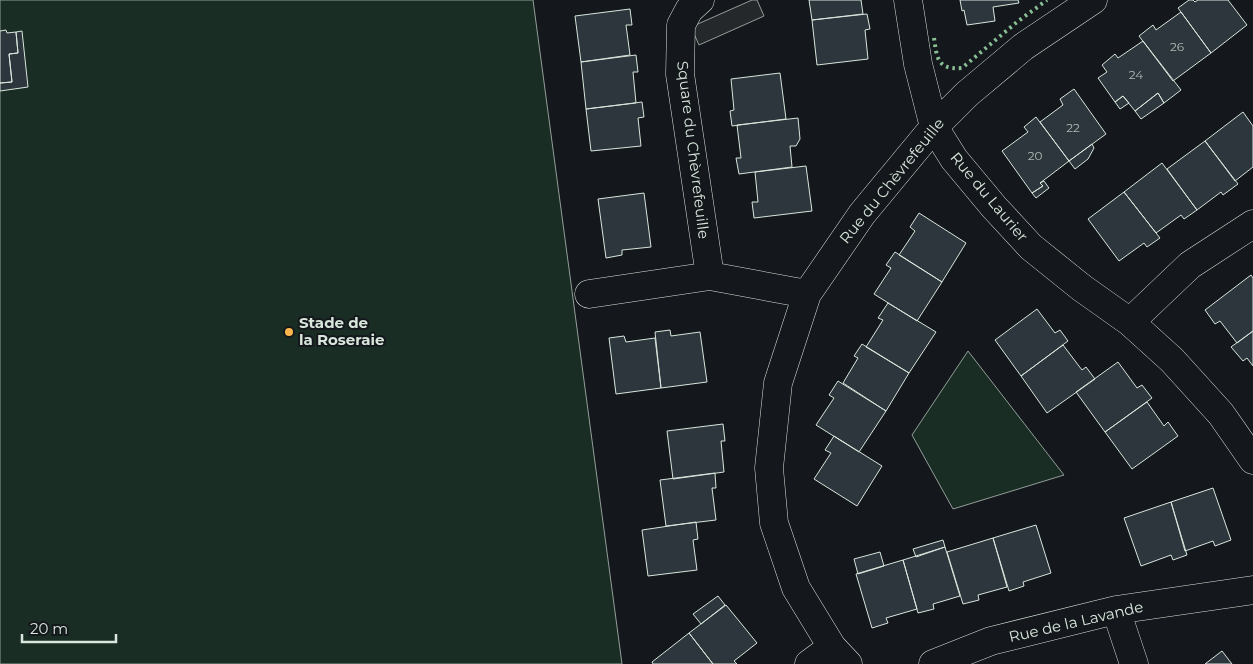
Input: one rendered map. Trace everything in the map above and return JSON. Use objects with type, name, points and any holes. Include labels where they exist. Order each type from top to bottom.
[{"type":"street","name":"Square du Chèvrefeuille","points":[[700,0],[689,10],[681,26],[680,74],[710,276]]},
{"type":"street","name":"Rue du Laurier","points":[[908,0],[918,64],[934,126],[954,158],[1031,247],[1082,288],[1130,322],[1172,360],[1221,414],[1253,460]]},
{"type":"street","name":"Rue du Chèvrefeuille","points":[[809,664],[840,655],[796,588],[774,522],[770,468],[778,383],[808,294],[862,214],[934,126],[967,94],[1022,47],[1093,0]]},
{"type":"street","points":[[1130,322],[1190,265],[1253,224]]},
{"type":"street","points":[[589,294],[710,276],[808,294]]},
{"type":"street","name":"Rue de la Lavande","points":[[932,664],[992,641],[1116,610],[1253,590]]},
{"type":"street","points":[[1116,610],[1134,664]]},
{"type":"green space","name":"Stade de la Roseraie","points":[[0,0],[533,0],[622,664],[0,664]]},
{"type":"green space","points":[[968,351],[1064,475],[953,509],[912,435]]},
{"type":"shaded area","points":[[752,0],[757,0],[764,16],[699,45],[691,27]]},
{"type":"building","points":[[809,0],[861,0],[863,14],[812,20]]},
{"type":"building","points":[[960,0],[1018,0],[1019,3],[993,7],[995,21],[967,25]]},
{"type":"building","points":[[1189,0],[1195,2],[1198,0],[1228,0],[1247,25],[1211,53],[1178,8]]},
{"type":"building","points":[[630,9],[632,25],[626,25],[630,55],[581,62],[575,16]]},
{"type":"building","points":[[1181,12],[1211,53],[1173,81],[1139,36],[1153,25],[1156,30]]},
{"type":"building","points":[[867,14],[870,29],[865,30],[868,59],[817,65],[812,20]]},
{"type":"building","points":[[6,30],[7,33],[16,32],[18,53],[9,54],[12,82],[0,83],[0,31]]},
{"type":"building","points":[[22,31],[28,87],[0,91],[0,83],[12,82],[9,54],[18,53],[16,32]]},
{"type":"building","points":[[1143,41],[1181,90],[1164,103],[1158,93],[1135,111],[1123,96],[1115,102],[1098,78],[1107,72],[1102,65],[1115,54],[1118,58]]},
{"type":"building","points":[[636,55],[638,72],[633,72],[636,103],[586,109],[581,62]]},
{"type":"building","points":[[780,73],[786,119],[732,126],[730,111],[734,110],[731,79]]},
{"type":"building","points":[[1074,89],[1106,134],[1069,161],[1040,122],[1063,105],[1060,99]]},
{"type":"building","points":[[1158,93],[1164,103],[1141,119],[1135,111]]},
{"type":"building","points":[[1123,96],[1129,103],[1120,109],[1115,102]]},
{"type":"building","points":[[642,102],[644,117],[638,118],[641,146],[591,151],[586,109]]},
{"type":"building","points":[[1243,112],[1253,126],[1253,167],[1235,181],[1205,141]]},
{"type":"building","points":[[1036,117],[1069,161],[1040,183],[1043,186],[1032,193],[1002,151],[1028,132],[1024,127]]},
{"type":"building","points":[[798,118],[800,139],[796,146],[790,146],[792,167],[739,174],[736,158],[741,158],[737,125]]},
{"type":"building","points":[[1205,141],[1238,184],[1223,195],[1221,192],[1197,210],[1167,169]]},
{"type":"building","points":[[1092,144],[1094,148],[1088,159],[1075,169],[1069,161]]},
{"type":"building","points":[[1162,163],[1197,210],[1184,219],[1181,215],[1156,233],[1124,192]]},
{"type":"building","points":[[806,166],[812,211],[754,218],[752,202],[758,202],[755,172]]},
{"type":"building","points":[[1044,181],[1049,188],[1036,198],[1032,193],[1043,186],[1040,183]]},
{"type":"building","points":[[1124,192],[1160,238],[1147,247],[1144,243],[1119,261],[1088,219]]},
{"type":"building","points":[[644,193],[651,247],[622,250],[622,255],[606,258],[598,199]]},
{"type":"building","points":[[919,213],[966,243],[942,282],[899,255],[915,231],[910,227]]},
{"type":"building","points":[[895,252],[942,282],[917,321],[874,294],[891,268],[886,265]]},
{"type":"building","points":[[1251,275],[1253,278],[1253,331],[1237,343],[1220,321],[1215,324],[1205,310]]},
{"type":"building","points":[[888,303],[936,332],[909,373],[866,347],[883,320],[878,318]]},
{"type":"building","points":[[1037,309],[1055,333],[1060,330],[1068,341],[1021,376],[995,340]]},
{"type":"building","points":[[670,330],[671,336],[700,332],[707,382],[661,388],[655,332]]},
{"type":"building","points":[[1253,331],[1253,366],[1247,358],[1243,361],[1231,347]]},
{"type":"building","points":[[624,336],[626,342],[655,338],[661,388],[616,394],[609,338]]},
{"type":"building","points":[[862,344],[909,373],[886,411],[843,383],[858,358],[854,356]]},
{"type":"building","points":[[1063,345],[1082,370],[1086,367],[1095,379],[1047,413],[1021,376]]},
{"type":"building","points":[[1118,362],[1137,388],[1142,385],[1152,398],[1105,432],[1076,392]]},
{"type":"building","points":[[838,381],[886,411],[859,452],[816,425],[834,398],[829,395]]},
{"type":"building","points":[[1147,402],[1164,426],[1168,422],[1178,436],[1132,469],[1105,432]]},
{"type":"building","points":[[723,424],[725,441],[721,441],[724,472],[673,479],[667,431]]},
{"type":"building","points":[[834,436],[882,466],[857,506],[814,479],[831,453],[825,450]]},
{"type":"building","points":[[715,473],[716,488],[712,488],[716,520],[666,526],[660,480]]},
{"type":"building","points":[[1213,488],[1231,540],[1215,546],[1213,541],[1185,551],[1171,502]]},
{"type":"building","points":[[1171,502],[1187,555],[1173,560],[1171,555],[1141,566],[1124,518]]},
{"type":"building","points":[[696,522],[698,539],[693,540],[697,570],[648,576],[642,530]]},
{"type":"building","points":[[1036,525],[1051,573],[1023,582],[1024,586],[1009,591],[993,538]]},
{"type":"building","points":[[993,538],[1007,587],[978,595],[979,600],[963,604],[947,552]]},
{"type":"building","points":[[943,540],[945,547],[916,557],[913,549]]},
{"type":"building","points":[[945,547],[960,596],[933,604],[934,609],[918,613],[903,560]]},
{"type":"building","points":[[880,552],[884,566],[858,574],[854,559]]},
{"type":"building","points":[[903,560],[917,609],[886,618],[888,623],[872,628],[856,574]]},
{"type":"building","points":[[718,596],[725,605],[701,624],[693,614]]},
{"type":"building","points":[[726,605],[757,643],[734,661],[737,664],[713,664],[689,633]]},
{"type":"building","points":[[689,633],[713,664],[653,664],[652,662]]},
{"type":"building","points":[[1222,651],[1232,664],[1205,664]]},
{"type":"hedge","points":[[934,38],[936,51],[943,65],[962,68],[1017,22],[1047,0]]},
{"type":"place","name":"Stade de la Roseraie","points":[[289,332]]}]
